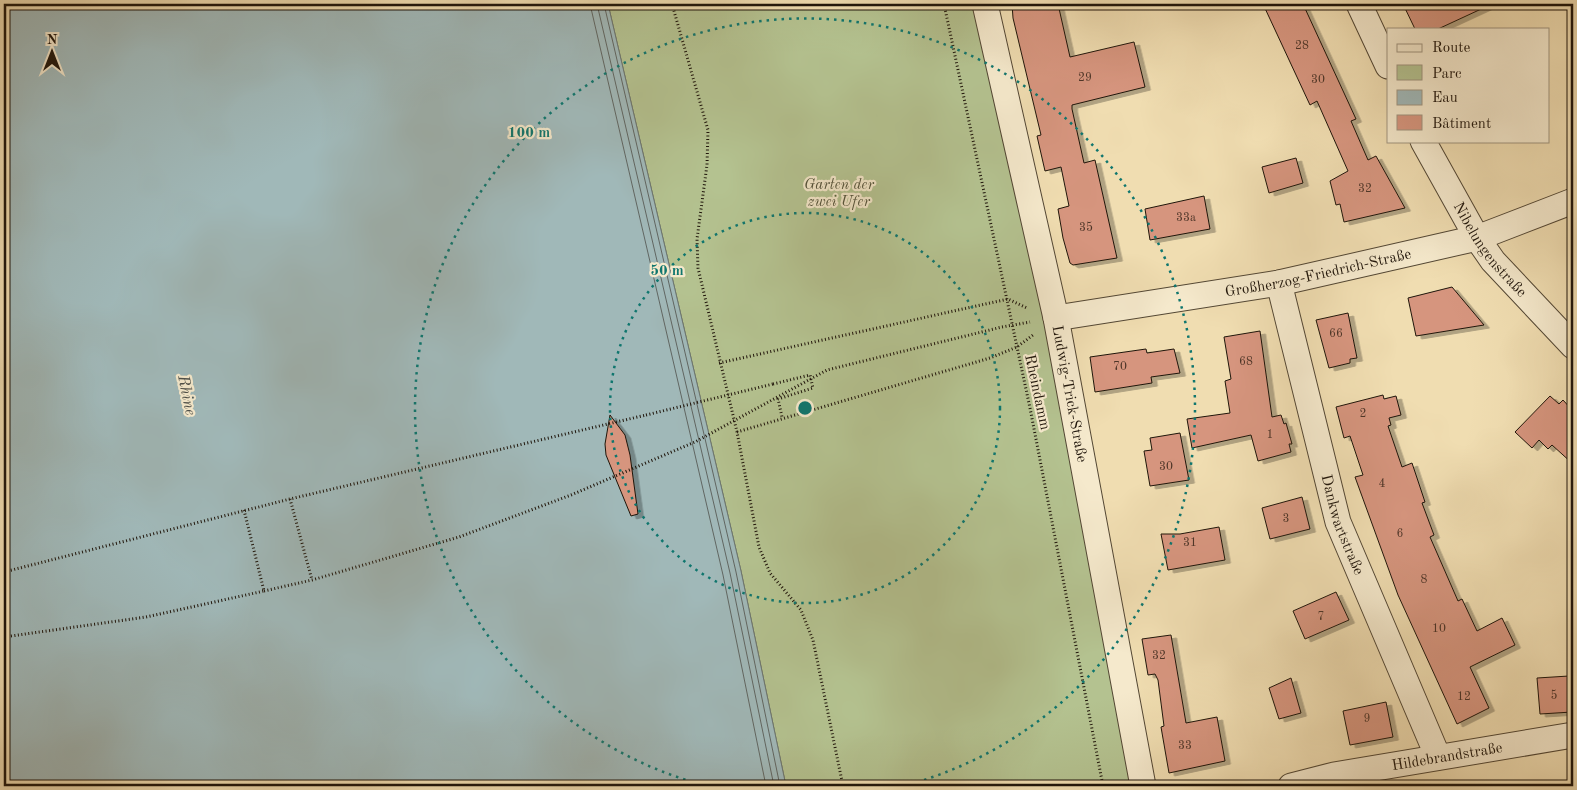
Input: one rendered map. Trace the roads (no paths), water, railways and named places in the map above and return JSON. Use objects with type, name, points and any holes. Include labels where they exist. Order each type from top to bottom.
[{"type":"street","name":"Ludwig-Trick-Straße","points":[[985,4],[1056,318],[1143,786]]},
{"type":"street","points":[[1359,4],[1387,64]]},
{"type":"street","name":"Nibelungenstraße","points":[[1424,142],[1476,238],[1493,261],[1573,346]]},
{"type":"street","name":"Großherzog-Friedrich-Straße","points":[[1056,318],[1279,283],[1476,238],[1573,201]]},
{"type":"street","name":"Dankwartstraße","points":[[1279,283],[1338,522],[1438,756]]},
{"type":"street","name":"Hildebrandstraße","points":[[1291,786],[1334,775],[1438,756],[1573,735]]},
{"type":"water","name":"Rhine","points":[[4,4],[608,4],[741,571],[786,786],[4,786]]},
{"type":"park label","name":"Garten der zwei Ufer","points":[[839,192]]}]
